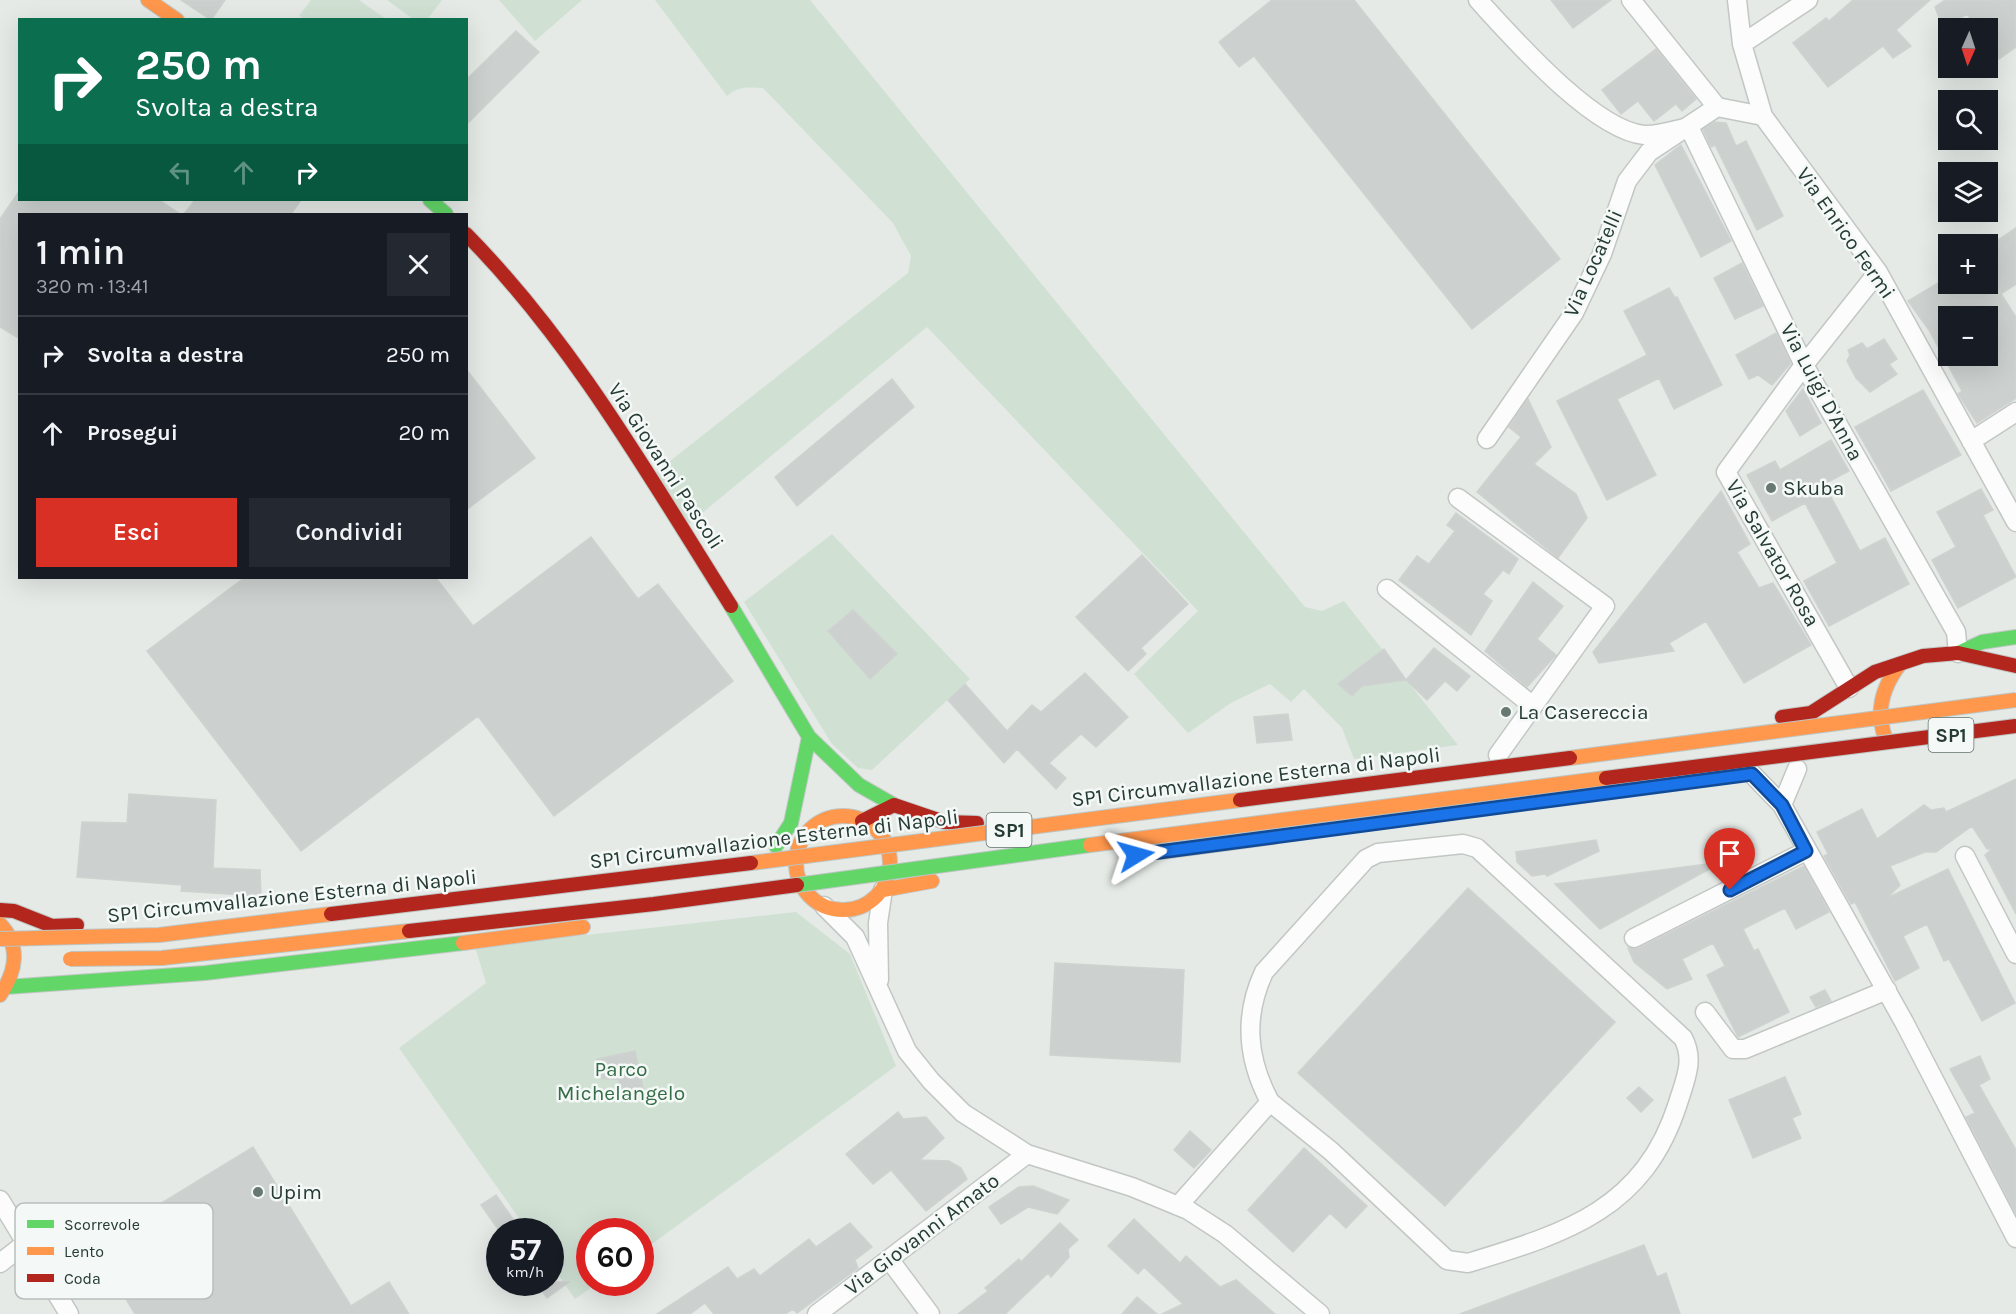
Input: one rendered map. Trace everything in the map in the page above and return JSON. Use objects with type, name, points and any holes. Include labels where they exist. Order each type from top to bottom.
[{"type":"main road","points":[[148,0],[174,18]]},
{"type":"main road","points":[[431,201],[445,213]]},
{"type":"main road","name":"Via Giovanni Pascoli","points":[[468,236],[491,258],[538,315],[602,404],[790,702],[808,737],[859,785],[894,805],[938,822],[960,825],[1812,713],[1875,672],[1923,656],[1958,653]]},
{"type":"main road","points":[[1958,653],[1982,642],[2016,637]]},
{"type":"main road","points":[[1958,653],[2016,666]]},
{"type":"main road","points":[[1899,664],[1885,687],[1881,701],[1880,726],[1884,737],[1907,752]]},
{"type":"main road","name":"SP1 Circumvallazione Esterna di Napoli","points":[[0,939],[171,934],[633,879],[2016,700]]},
{"type":"main road","name":"SP1 Circumvallazione Esterna di Napoli","points":[[55,960],[162,958],[654,904],[1199,830],[2016,726]]},
{"type":"main road","points":[[776,846],[787,833],[796,802],[808,737]]},
{"type":"main road","points":[[1830,764],[1907,752],[2016,740]]},
{"type":"main road","points":[[1746,775],[1791,770]]},
{"type":"main road","points":[[859,785],[862,821]]},
{"type":"main road","points":[[796,802],[801,840],[796,861],[797,875],[818,902]]},
{"type":"main road","points":[[862,821],[894,805]]},
{"type":"main road","points":[[0,910],[14,911],[52,926],[205,920],[776,846],[801,840],[812,826],[837,815],[851,815],[877,828],[887,842],[891,866],[883,890],[872,901],[857,909],[840,910],[818,902],[607,924],[379,953],[160,977],[48,982],[3,991]]},
{"type":"main road","points":[[1148,853],[1290,835]]},
{"type":"main road","points":[[883,890],[946,880]]},
{"type":"main road","points":[[0,924],[11,936],[16,955],[14,972],[3,991]]},
{"type":"main road","points":[[0,959],[31,960]]},
{"type":"street","points":[[1478,0],[1531,58],[1593,110],[1622,129],[1644,135],[1689,127]]},
{"type":"street","points":[[1631,0],[1717,107],[1763,116],[1742,44],[1737,0]]},
{"type":"street","points":[[1742,44],[1808,0]]},
{"type":"street","name":"Via Locatelli","points":[[1487,439],[1574,313],[1602,254],[1627,181],[1649,152],[1717,107]]},
{"type":"street","name":"Via Enrico Fermi","points":[[1763,116],[1878,272],[2016,522]]},
{"type":"street","name":"Via Luigi D'Anna","points":[[1689,127],[1809,359],[1956,632],[1958,653]]},
{"type":"street","name":"Via Salvator Rosa","points":[[1849,688],[1726,472],[1809,359],[1878,272]]},
{"type":"street","points":[[1971,441],[2016,412]]},
{"type":"street","points":[[1458,498],[1605,606],[1498,755]]},
{"type":"street","points":[[1387,589],[1533,706]]},
{"type":"street","points":[[1782,805],[1791,770]]},
{"type":"street","points":[[1746,775],[1782,805],[1806,851],[1887,990],[2016,1238]]},
{"type":"street","points":[[1463,844],[1477,848],[1683,1038],[1689,1050],[1689,1070],[1670,1128],[1646,1168],[1622,1194],[1587,1220],[1468,1263],[1448,1260],[1331,1151],[1270,1102],[1258,1079],[1250,1044],[1249,1018],[1254,993],[1264,972],[1280,952],[1366,859],[1378,853],[1463,844]]},
{"type":"street","points":[[1634,938],[1806,851]]},
{"type":"street","points":[[1965,856],[2016,954]]},
{"type":"street","points":[[879,985],[878,923],[883,890]]},
{"type":"street","points":[[818,902],[855,938],[879,985],[907,1051],[931,1081],[963,1113],[1027,1154],[1132,1187],[1178,1206],[1225,1234],[1320,1314]]},
{"type":"street","points":[[1705,1012],[1733,1049],[1745,1048],[1887,990]]},
{"type":"street","points":[[1178,1206],[1270,1102]]},
{"type":"street","name":"Via Giovanni Amato","points":[[817,1314],[1027,1154]]},
{"type":"street","points":[[0,1200],[15,1225]]},
{"type":"street","points":[[0,1263],[15,1251]]},
{"type":"street","points":[[889,1259],[930,1314]]},
{"type":"street","points":[[60,1299],[69,1314]]},
{"type":"green space","points":[[311,0],[359,0],[385,18],[302,18],[299,16]]},
{"type":"green space","points":[[387,0],[442,0],[428,18],[412,18]]},
{"type":"green space","points":[[499,0],[582,0],[535,41]]},
{"type":"green space","points":[[655,0],[810,0],[1305,607],[1322,611],[1344,601],[1458,745],[1354,759],[1342,728],[1304,689],[1291,702],[1270,684],[1231,703],[1188,733],[1134,674],[1198,611],[927,327],[689,524],[655,473],[908,273],[911,256],[893,223],[763,88],[748,87],[727,96]]},
{"type":"green space","points":[[832,534],[970,679],[872,770],[858,768],[832,744],[744,602]]},
{"type":"green space","name":"Parco Michelangelo","points":[[796,912],[850,954],[896,1066],[654,1243],[654,1218],[576,1218],[576,1296],[579,1296],[575,1299],[564,1283],[564,1218],[519,1218],[399,1048],[486,983],[475,947]]},
{"type":"building","points":[[181,0],[225,0],[212,18],[208,18]]},
{"type":"building","points":[[1272,0],[1354,0],[1560,259],[1472,329],[1254,56],[1239,67],[1219,42]]},
{"type":"building","points":[[1551,0],[1611,0],[1573,28]]},
{"type":"building","points":[[1853,0],[1930,0],[1896,30],[1911,46],[1893,58],[1883,46],[1828,87],[1793,43],[1826,18],[1829,21]]},
{"type":"building","points":[[1945,0],[2016,0],[2016,47],[1999,59],[1998,18],[1970,18],[1967,14],[1960,18],[1939,18],[1935,7]]},
{"type":"building","points":[[516,31],[539,52],[468,123],[468,78]]},
{"type":"building","points":[[1656,49],[1696,99],[1682,111],[1676,104],[1654,121],[1638,101],[1621,114],[1602,90]]},
{"type":"building","points":[[1715,122],[1726,123],[1736,146],[1746,141],[1783,216],[1757,230],[1715,145],[1711,147],[1703,129]]},
{"type":"building","points":[[1681,145],[1731,241],[1701,257],[1655,165]]},
{"type":"building","points":[[18,193],[18,201],[160,201],[178,213],[18,213],[18,338],[0,327],[0,219]]},
{"type":"building","points":[[194,201],[300,201],[292,213],[185,213]]},
{"type":"building","points":[[2016,228],[2016,284],[2001,294],[2016,317],[2016,398],[1977,423],[1958,394],[1962,391],[1948,366],[1998,366],[1998,306],[1938,306],[1938,347],[1908,301],[1938,283],[1938,294],[1998,294],[1998,240]]},
{"type":"building","points":[[1742,263],[1763,306],[1735,319],[1714,278]]},
{"type":"building","points":[[1669,288],[1675,298],[1677,297],[1722,385],[1674,409],[1659,378],[1617,399],[1656,475],[1607,500],[1557,401],[1647,355],[1624,311]]},
{"type":"building","points":[[1776,333],[1791,363],[1772,385],[1758,375],[1749,379],[1736,355]]},
{"type":"building","points":[[1884,339],[1897,359],[1889,364],[1897,374],[1870,392],[1856,378],[1847,361],[1850,355],[1848,350],[1862,343],[1867,349]]},
{"type":"building","points":[[468,372],[535,458],[468,508]]},
{"type":"building","points":[[892,379],[914,407],[797,506],[775,477]]},
{"type":"building","points":[[1803,389],[1821,423],[1800,436],[1786,411]]},
{"type":"building","points":[[1923,390],[1961,455],[1891,491],[1855,427]]},
{"type":"building","points":[[1528,399],[1551,447],[1534,464],[1576,494],[1587,518],[1558,558],[1477,492],[1521,437],[1509,427]]},
{"type":"building","points":[[1831,440],[1849,471],[1824,484],[1860,551],[1885,538],[1909,584],[1829,626],[1804,581],[1837,563],[1805,503],[1772,521],[1747,475],[1775,461],[1780,470]]},
{"type":"building","points":[[1981,489],[1993,510],[1983,515],[2016,577],[1958,608],[1932,560],[1956,547],[1937,512]]},
{"type":"building","points":[[1721,491],[1750,544],[1737,552],[1759,588],[1773,583],[1811,645],[1744,683],[1706,621],[1669,643],[1674,651],[1599,663],[1593,652]]},
{"type":"building","points":[[1456,513],[1518,559],[1509,574],[1503,570],[1483,594],[1492,601],[1471,635],[1399,580],[1417,556],[1429,564],[1455,531],[1447,525]]},
{"type":"building","points":[[591,537],[638,599],[658,584],[733,681],[554,816],[478,716],[301,851],[147,651],[243,579],[437,579],[473,626]]},
{"type":"building","points":[[1142,555],[1188,604],[1141,648],[1146,654],[1128,671],[1076,617]]},
{"type":"building","points":[[1533,582],[1563,606],[1537,639],[1556,655],[1527,687],[1485,651]]},
{"type":"building","points":[[853,610],[897,654],[870,679],[828,631]]},
{"type":"building","points":[[1434,648],[1470,676],[1457,691],[1445,681],[1427,700],[1406,680]]},
{"type":"building","points":[[1384,649],[1406,680],[1362,686],[1352,696],[1338,684]]},
{"type":"building","points":[[1085,673],[1128,717],[1096,747],[1081,734],[1049,763],[1066,778],[1056,789],[1017,749],[1004,763],[948,700],[965,684],[1007,731],[1032,705],[1041,712]]},
{"type":"building","points":[[1288,714],[1292,740],[1257,743],[1254,717]]},
{"type":"building","points":[[2016,779],[2016,914],[1985,855],[1992,849],[1987,849],[1972,826],[1936,852],[1925,852],[1890,866],[1900,885],[1887,898],[1948,869],[2015,1003],[1982,1021],[1949,959],[1944,961],[1927,924],[1903,936],[1919,968],[1895,981],[1855,902],[1851,904],[1824,856],[1828,854],[1817,832],[1862,809],[1877,839],[1924,805],[1931,810],[1944,808],[1946,812]]},
{"type":"building","points":[[129,794],[216,800],[213,868],[260,870],[261,896],[181,891],[182,885],[77,877],[82,822],[127,823]]},
{"type":"building","points":[[1596,840],[1599,851],[1547,876],[1545,874],[1532,876],[1517,862],[1516,852]]},
{"type":"building","points":[[1722,862],[1600,929],[1555,884]]},
{"type":"building","points":[[1804,866],[1829,912],[1796,929],[1785,908],[1743,929],[1754,951],[1758,949],[1789,1012],[1738,1037],[1707,975],[1725,966],[1713,943],[1682,959],[1692,979],[1667,989],[1634,962],[1628,948],[1639,948]]},
{"type":"building","points":[[1468,888],[1615,1022],[1445,1206],[1298,1073]]},
{"type":"building","points":[[1055,963],[1184,970],[1180,1062],[1050,1055]]},
{"type":"building","points":[[1825,990],[1831,1001],[1816,1007],[1810,997]]},
{"type":"building","points":[[635,1051],[645,1097],[625,1103],[618,1079],[602,1079],[597,1059]]},
{"type":"building","points":[[1980,1056],[1990,1079],[1979,1085],[2016,1150],[2016,1214],[1966,1117],[1975,1113],[1950,1069]]},
{"type":"building","points":[[1785,1077],[1801,1114],[1792,1118],[1801,1138],[1753,1158],[1729,1100]]},
{"type":"building","points":[[1639,1087],[1653,1100],[1641,1112],[1627,1098]]},
{"type":"building","points":[[898,1112],[903,1119],[926,1117],[944,1138],[920,1160],[949,1161],[961,1168],[967,1179],[926,1211],[891,1170],[873,1184],[846,1154]]},
{"type":"building","points":[[1190,1131],[1211,1150],[1194,1168],[1174,1150]]},
{"type":"building","points":[[253,1147],[351,1306],[389,1282],[409,1314],[135,1314],[126,1299],[213,1299],[213,1203],[162,1203]]},
{"type":"building","points":[[1304,1148],[1367,1206],[1346,1228],[1330,1213],[1293,1252],[1248,1210]]},
{"type":"building","points":[[1033,1186],[1069,1200],[1057,1214],[1028,1207],[1001,1224],[989,1207],[1019,1187]]},
{"type":"building","points":[[496,1195],[512,1218],[490,1218],[481,1205]]},
{"type":"building","points":[[1134,1219],[1180,1263],[1186,1256],[1220,1287],[1236,1280],[1275,1314],[1162,1314],[1183,1304],[1144,1267],[1138,1274],[1108,1246]]},
{"type":"building","points":[[850,1223],[872,1247],[855,1260],[858,1268],[797,1313],[793,1309],[785,1314],[714,1314],[705,1303],[690,1314],[657,1314],[728,1267],[737,1279],[754,1269],[760,1276],[809,1239],[816,1247]]},
{"type":"building","points":[[1060,1223],[1078,1240],[1068,1249],[1069,1257],[1051,1277],[1048,1273],[1005,1314],[958,1314],[988,1291],[985,1288],[1019,1259],[1021,1262]]},
{"type":"building","points":[[1644,1245],[1657,1277],[1666,1273],[1680,1314],[1460,1314]]},
{"type":"building","points":[[1137,1297],[1157,1314],[1122,1314]]},
{"type":"traffic: fast","points":[[431,201],[445,213]]},
{"type":"traffic: fast","points":[[731,606],[809,737],[859,785],[894,805]]},
{"type":"traffic: fast","points":[[1958,653],[1982,642],[2016,637]]},
{"type":"traffic: fast","points":[[776,846],[791,823],[809,737]]},
{"type":"traffic: fast","points":[[797,885],[1090,845]]},
{"type":"traffic: fast","points":[[6,987],[205,973],[463,943]]},
{"type":"traffic: slow","points":[[148,0],[174,18]]},
{"type":"traffic: slow","points":[[1885,737],[1881,717],[1882,699],[1889,681],[1900,664]]},
{"type":"traffic: slow","points":[[1570,758],[2016,700]]},
{"type":"traffic: slow","points":[[1090,845],[1606,778]]},
{"type":"traffic: slow","points":[[751,863],[1240,800]]},
{"type":"traffic: slow","points":[[843,816],[861,819],[877,829],[887,845],[890,863],[887,881],[877,897],[861,907],[843,910],[825,907],[809,897],[799,881],[796,863],[799,845],[809,829],[825,819],[843,816]]},
{"type":"traffic: slow","points":[[1161,852],[1274,837]]},
{"type":"traffic: slow","points":[[883,890],[932,881]]},
{"type":"traffic: slow","points":[[0,939],[159,935],[331,914]]},
{"type":"traffic: slow","points":[[0,924],[11,941],[14,959],[10,977],[0,995]]},
{"type":"traffic: slow","points":[[463,943],[583,927]]},
{"type":"traffic: slow","points":[[70,959],[162,958],[409,931]]},
{"type":"traffic: jam","points":[[468,236],[505,276],[576,365],[640,461],[731,606]]},
{"type":"traffic: jam","points":[[1782,717],[1811,713],[1875,672],[1923,656],[1958,653],[2016,666]]},
{"type":"traffic: jam","points":[[1606,778],[2016,726]]},
{"type":"traffic: jam","points":[[1240,800],[1570,758]]},
{"type":"traffic: jam","points":[[862,821],[894,805],[944,822],[977,823]]},
{"type":"traffic: jam","points":[[331,914],[751,863]]},
{"type":"traffic: jam","points":[[409,931],[654,904],[797,885]]},
{"type":"traffic: jam","points":[[0,910],[14,911],[52,926],[77,925]]},
{"type":"place","name":"Skuba","points":[[1771,488]]},
{"type":"place","name":"La Casereccia","points":[[1506,712]]},
{"type":"place","name":"Upim","points":[[258,1192]]},
{"type":"route","points":[[1136,855],[1752,774],[1782,805],[1806,851],[1730,890]]}]
